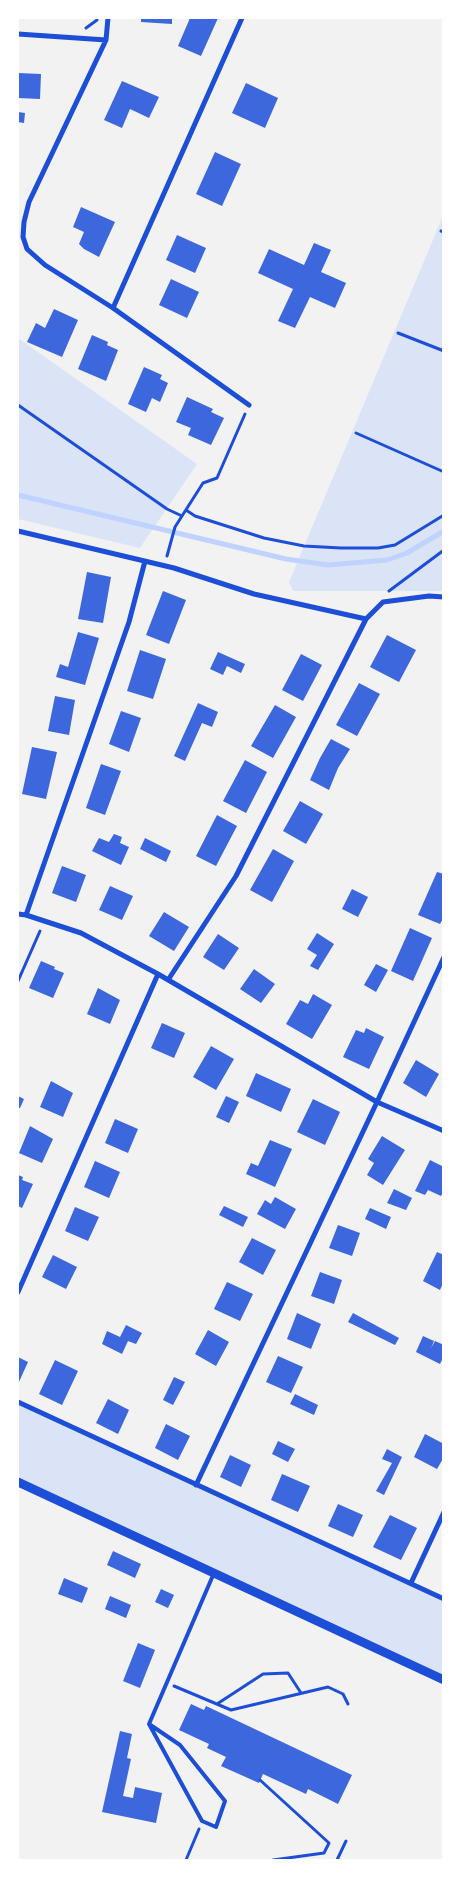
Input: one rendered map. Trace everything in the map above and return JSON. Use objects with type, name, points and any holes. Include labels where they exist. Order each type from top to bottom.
[{"type":"street","points":[[108,18],[106,40],[29,202],[24,222],[23,237],[27,249],[44,265],[113,308],[249,405]]},
{"type":"street","points":[[113,308],[242,18]]},
{"type":"street","points":[[18,34],[106,40]]},
{"type":"street","points":[[18,531],[164,566],[254,594],[366,619]]},
{"type":"street","points":[[26,915],[128,622],[145,562]]},
{"type":"street","points":[[168,980],[236,876],[366,619],[383,602],[429,596],[444,597]]},
{"type":"street","points":[[18,914],[81,933],[158,974],[378,1102],[444,1131]]},
{"type":"street","points":[[196,1486],[378,1102],[444,956]]},
{"type":"street","points":[[18,1292],[158,974]]},
{"type":"street","points":[[18,1402],[196,1486],[444,1598]]},
{"type":"street","points":[[18,1482],[444,1680]]},
{"type":"street","points":[[411,1583],[444,1512]]},
{"type":"lane","points":[[149,1724],[214,1573]]},
{"type":"lane","points":[[149,1724],[180,1744],[225,1801],[216,1827],[202,1821],[149,1724]]},
{"type":"path","points":[[398,333],[444,352]]},
{"type":"path","points":[[18,405],[167,509],[182,516]]},
{"type":"path","points":[[164,566],[175,527],[203,483],[217,478],[249,405]]},
{"type":"path","points":[[356,433],[444,472]]},
{"type":"path","points":[[186,510],[195,516],[264,538],[304,546],[341,548],[378,548],[395,545],[444,515]]},
{"type":"path","points":[[383,602],[388,591],[444,550]]},
{"type":"path","points":[[18,981],[40,931]]},
{"type":"path","points":[[217,1704],[263,1674],[288,1673],[301,1693]]},
{"type":"path","points":[[166,1683],[231,1710],[328,1687],[343,1694],[348,1704]]},
{"type":"path","points":[[260,1780],[330,1843],[324,1853],[273,1860]]},
{"type":"path","points":[[186,1860],[202,1821]]},
{"type":"path","points":[[338,1860],[346,1841]]},
{"type":"shaded area","points":[[443,216],[443,591],[293,591],[289,582]]},
{"type":"shaded area","points":[[18,338],[197,464],[140,548],[18,519]]},
{"type":"shaded area","points":[[18,1402],[443,1599],[443,1680],[18,1482]]},
{"type":"building","points":[[141,18],[172,18],[172,24],[141,22]]},
{"type":"building","points":[[190,18],[218,18],[201,56],[178,46]]},
{"type":"building","points":[[18,73],[41,74],[40,99],[18,98]]},
{"type":"building","points":[[122,81],[159,97],[149,118],[130,109],[122,128],[104,120]]},
{"type":"building","points":[[246,83],[278,98],[265,128],[232,113]]},
{"type":"building","points":[[18,112],[25,113],[24,123],[18,122]]},
{"type":"building","points":[[215,152],[241,164],[222,206],[196,194]]},
{"type":"building","points":[[81,207],[115,222],[99,257],[79,244],[84,232],[73,227]]},
{"type":"building","points":[[177,235],[206,248],[195,273],[166,260]]},
{"type":"building","points":[[314,243],[331,250],[321,272],[346,283],[335,308],[310,297],[295,328],[278,321],[293,289],[258,273],[269,249],[304,265]]},
{"type":"building","points":[[171,279],[199,292],[187,318],[159,305]]},
{"type":"building","points":[[54,309],[78,320],[62,357],[27,342],[36,323],[45,328]]},
{"type":"building","points":[[92,335],[108,342],[107,345],[118,350],[106,381],[78,369]]},
{"type":"building","points":[[144,367],[162,375],[160,379],[168,383],[160,402],[152,398],[146,412],[128,404]]},
{"type":"building","points":[[187,397],[213,409],[211,412],[224,418],[211,445],[188,435],[191,428],[176,422]]},
{"type":"building","points":[[87,572],[111,577],[103,623],[78,619]]},
{"type":"building","points":[[163,591],[186,600],[169,644],[146,635]]},
{"type":"building","points":[[78,632],[99,638],[85,685],[56,677],[60,664],[68,667]]},
{"type":"building","points":[[387,635],[416,650],[399,682],[370,667]]},
{"type":"building","points":[[140,650],[166,659],[153,699],[127,691]]},
{"type":"building","points":[[218,652],[245,664],[241,673],[227,666],[223,675],[210,669]]},
{"type":"building","points":[[301,654],[322,665],[303,701],[282,690]]},
{"type":"building","points":[[359,683],[380,694],[357,736],[336,725]]},
{"type":"building","points":[[55,696],[75,700],[69,735],[48,731]]},
{"type":"building","points":[[198,703],[218,712],[212,727],[202,723],[185,761],[174,756]]},
{"type":"building","points":[[275,705],[296,717],[273,758],[251,746]]},
{"type":"building","points":[[121,711],[141,718],[129,752],[109,744]]},
{"type":"building","points":[[331,739],[350,749],[338,768],[329,790],[310,780]]},
{"type":"building","points":[[32,747],[57,752],[46,799],[22,794]]},
{"type":"building","points":[[245,760],[267,772],[246,813],[223,801]]},
{"type":"building","points":[[101,764],[121,771],[105,815],[86,808]]},
{"type":"building","points":[[300,801],[323,814],[306,844],[283,831]]},
{"type":"building","points":[[217,815],[237,826],[216,866],[196,856]]},
{"type":"building","points":[[114,834],[122,837],[120,843],[129,847],[121,865],[92,851],[99,838],[109,842]]},
{"type":"building","points":[[145,838],[171,851],[166,862],[140,849]]},
{"type":"building","points":[[273,849],[294,861],[272,902],[250,890]]},
{"type":"building","points":[[62,866],[86,875],[76,902],[52,893]]},
{"type":"building","points":[[437,872],[444,874],[444,917],[440,924],[418,915]]},
{"type":"building","points":[[110,886],[133,896],[122,920],[99,910]]},
{"type":"building","points":[[352,889],[368,897],[358,917],[342,909]]},
{"type":"building","points":[[164,912],[189,927],[174,951],[149,936]]},
{"type":"building","points":[[410,928],[432,938],[413,981],[391,971]]},
{"type":"building","points":[[317,933],[334,944],[318,970],[310,966],[317,955],[307,949]]},
{"type":"building","points":[[218,934],[239,948],[224,970],[203,957]]},
{"type":"building","points":[[41,961],[64,973],[53,998],[29,988]]},
{"type":"building","points":[[376,964],[388,970],[376,992],[364,985]]},
{"type":"building","points":[[254,969],[275,984],[261,1003],[240,989]]},
{"type":"building","points":[[98,988],[120,1000],[110,1024],[87,1014]]},
{"type":"building","points":[[313,994],[332,1005],[312,1039],[286,1024],[300,1000],[308,1004]]},
{"type":"building","points":[[162,1023],[185,1033],[174,1058],[151,1048]]},
{"type":"building","points":[[366,1028],[384,1037],[369,1069],[343,1057],[356,1030],[364,1033]]},
{"type":"building","points":[[211,1046],[234,1059],[216,1090],[193,1077]]},
{"type":"building","points":[[416,1060],[439,1074],[426,1097],[403,1083]]},
{"type":"building","points":[[256,1073],[291,1089],[281,1112],[246,1096]]},
{"type":"building","points":[[51,1081],[73,1093],[63,1117],[40,1107]]},
{"type":"building","points":[[18,1096],[24,1099],[20,1108],[18,1108]]},
{"type":"building","points":[[226,1096],[239,1102],[229,1123],[216,1117]]},
{"type":"building","points":[[313,1099],[340,1112],[325,1145],[297,1132]]},
{"type":"building","points":[[115,1119],[138,1129],[128,1153],[105,1143]]},
{"type":"building","points":[[30,1126],[53,1139],[42,1163],[19,1153]]},
{"type":"building","points":[[382,1136],[405,1150],[383,1185],[367,1175],[374,1163],[368,1159]]},
{"type":"building","points":[[270,1140],[292,1149],[275,1187],[246,1174],[251,1163],[258,1166]]},
{"type":"building","points":[[430,1160],[444,1167],[444,1190],[441,1196],[428,1190],[425,1195],[415,1191]]},
{"type":"building","points":[[95,1161],[120,1172],[109,1198],[84,1187]]},
{"type":"building","points":[[18,1175],[23,1177],[22,1180],[33,1184],[22,1208],[18,1206]]},
{"type":"building","points":[[394,1189],[412,1198],[406,1210],[387,1203]]},
{"type":"building","points":[[275,1197],[296,1209],[285,1229],[257,1214],[265,1200],[271,1204]]},
{"type":"building","points":[[224,1206],[248,1217],[243,1227],[219,1215]]},
{"type":"building","points":[[75,1207],[99,1217],[88,1241],[65,1231]]},
{"type":"building","points":[[370,1208],[391,1217],[386,1229],[365,1219]]},
{"type":"building","points":[[338,1225],[360,1233],[352,1256],[329,1248]]},
{"type":"building","points":[[252,1238],[276,1250],[263,1275],[239,1262]]},
{"type":"building","points":[[437,1252],[444,1255],[444,1281],[440,1290],[423,1281]]},
{"type":"building","points":[[53,1255],[77,1267],[66,1289],[42,1277]]},
{"type":"building","points":[[320,1272],[342,1280],[334,1304],[311,1296]]},
{"type":"building","points":[[227,1282],[253,1294],[240,1321],[214,1309]]},
{"type":"building","points":[[297,1313],[321,1324],[311,1349],[287,1339]]},
{"type":"building","points":[[353,1313],[399,1338],[395,1345],[348,1322]]},
{"type":"building","points":[[126,1325],[142,1333],[136,1344],[128,1341],[122,1354],[102,1344],[107,1331],[120,1337]]},
{"type":"building","points":[[208,1330],[229,1342],[216,1366],[195,1354]]},
{"type":"building","points":[[423,1336],[434,1341],[431,1348],[435,1341],[444,1345],[444,1356],[440,1364],[416,1352]]},
{"type":"building","points":[[278,1356],[303,1367],[291,1393],[266,1382]]},
{"type":"building","points":[[18,1357],[28,1362],[18,1384]]},
{"type":"building","points":[[55,1360],[78,1371],[62,1405],[39,1394]]},
{"type":"building","points":[[174,1377],[185,1382],[173,1405],[163,1400]]},
{"type":"building","points":[[295,1394],[318,1405],[314,1415],[290,1404]]},
{"type":"building","points":[[108,1399],[129,1410],[118,1434],[96,1423]]},
{"type":"building","points":[[166,1424],[190,1436],[178,1460],[155,1448]]},
{"type":"building","points":[[425,1434],[444,1444],[444,1457],[437,1469],[414,1457]]},
{"type":"building","points":[[278,1441],[295,1449],[288,1462],[272,1454]]},
{"type":"building","points":[[387,1449],[402,1457],[384,1495],[376,1491],[392,1463],[382,1459]]},
{"type":"building","points":[[230,1455],[251,1465],[241,1487],[220,1477]]},
{"type":"building","points":[[282,1474],[310,1486],[298,1512],[271,1500]]},
{"type":"building","points":[[338,1504],[363,1515],[353,1537],[328,1526]]},
{"type":"building","points":[[390,1515],[417,1528],[401,1560],[373,1547]]},
{"type":"building","points":[[113,1551],[141,1564],[135,1578],[107,1565]]},
{"type":"building","points":[[64,1578],[88,1588],[82,1603],[58,1594]]},
{"type":"building","points":[[161,1589],[174,1595],[168,1608],[155,1602]]},
{"type":"building","points":[[110,1596],[131,1605],[126,1618],[105,1609]]},
{"type":"building","points":[[138,1643],[155,1650],[140,1688],[123,1681]]},
{"type":"building","points":[[191,1704],[204,1710],[206,1706],[352,1775],[338,1804],[308,1789],[306,1794],[263,1774],[259,1783],[221,1766],[226,1757],[207,1748],[209,1744],[179,1730]]},
{"type":"building","points":[[120,1731],[132,1734],[127,1758],[131,1759],[123,1796],[133,1798],[135,1787],[162,1793],[156,1823],[102,1812]]},
{"type":"waterway","points":[[18,495],[286,559],[328,565],[387,560],[407,553],[444,531]]}]
